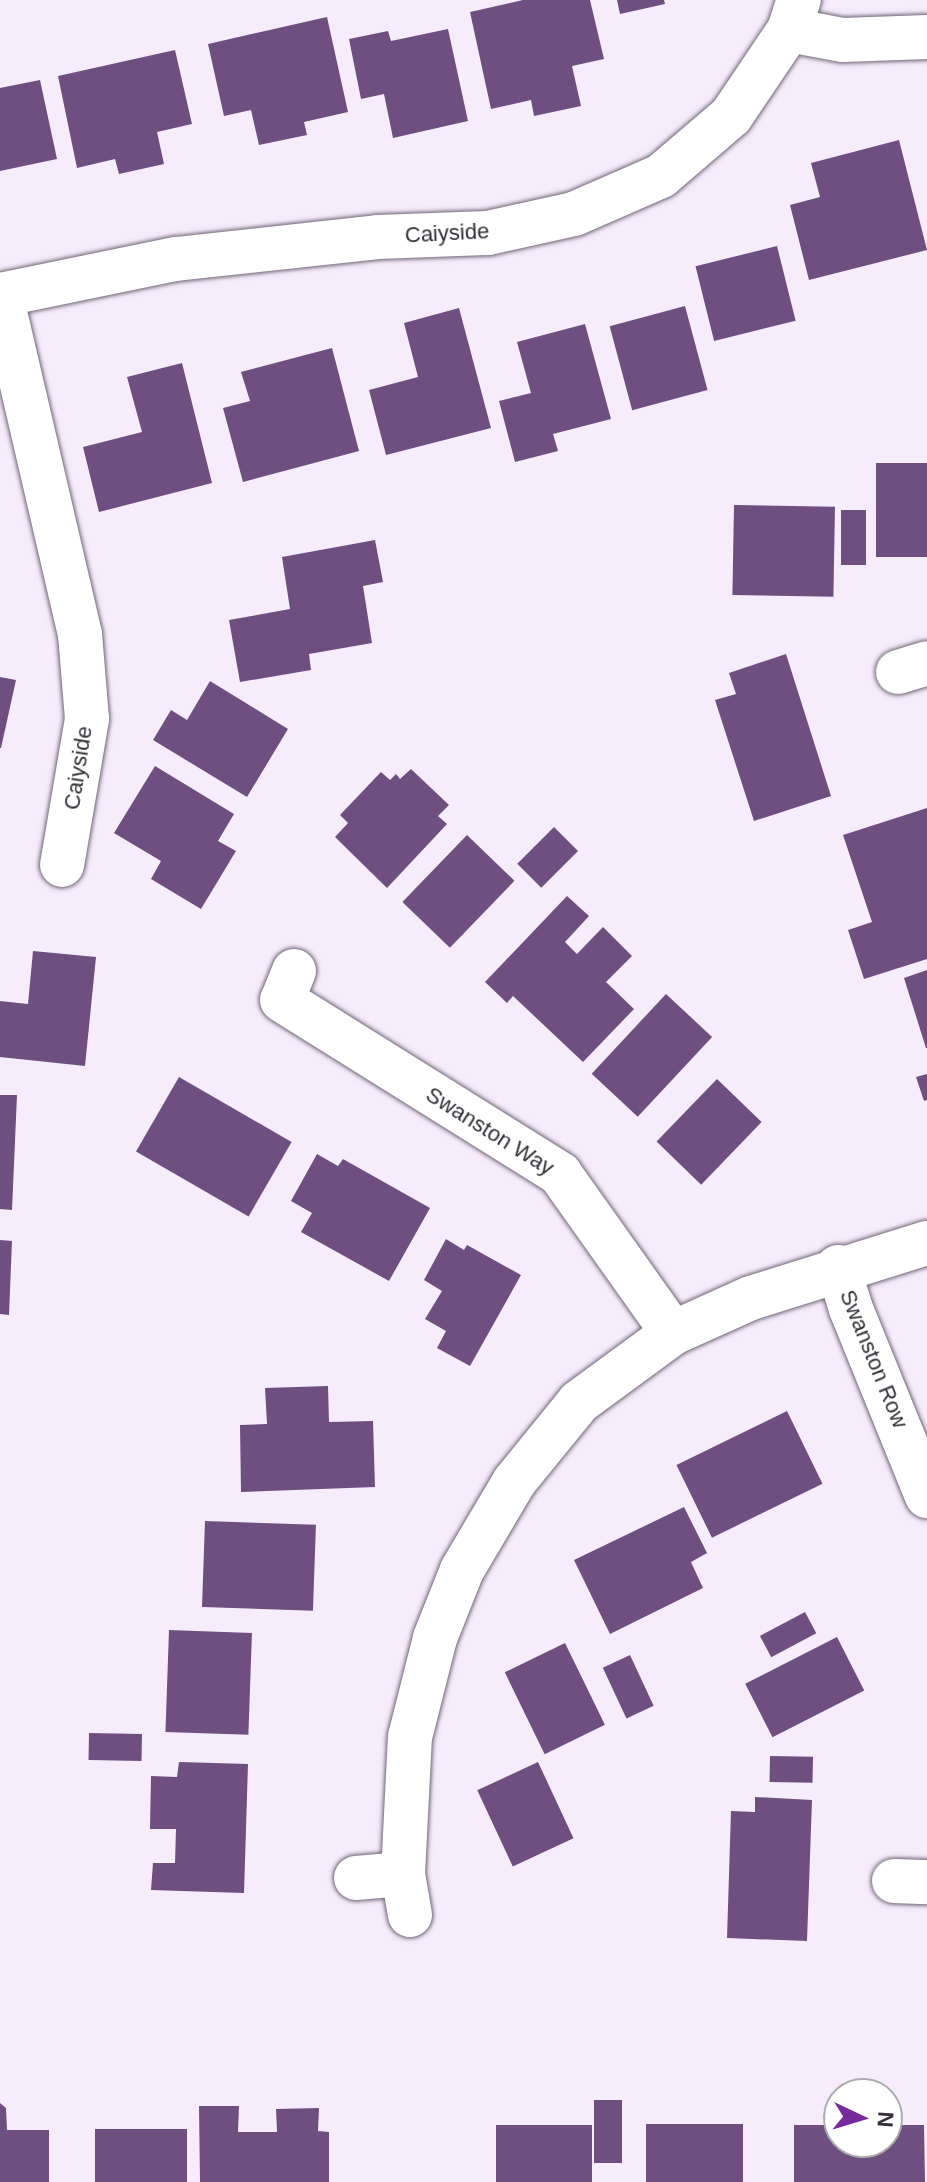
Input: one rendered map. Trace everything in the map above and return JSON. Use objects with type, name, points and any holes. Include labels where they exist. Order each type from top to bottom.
[{"type":"street","points":[[794,15],[843,40],[927,37]]},
{"type":"street","name":"Caiyside","points":[[62,865],[87,719],[80,634],[0,295],[176,259],[378,237],[488,233],[574,214],[661,176],[731,116],[794,15]]},
{"type":"street","name":"Swanston Way","points":[[294,971],[282,1000],[560,1174],[673,1333]]},
{"type":"street","points":[[356,1878],[406,1895],[410,1737],[435,1638],[462,1570],[514,1482],[579,1402],[673,1333],[751,1298],[838,1267],[927,1243]]},
{"type":"street","name":"Swanston Row","points":[[838,1267],[851,1309],[927,1496]]},
{"type":"building","points":[[523,0],[590,0],[604,59],[572,66],[581,106],[534,116],[531,100],[491,109],[470,12]]},
{"type":"building","points":[[617,0],[664,0],[665,4],[620,14]]},
{"type":"building","points":[[327,17],[348,112],[304,122],[307,135],[259,145],[251,110],[224,116],[208,44]]},
{"type":"building","points":[[448,29],[468,121],[393,138],[384,94],[361,99],[349,39],[388,31],[391,41]]},
{"type":"building","points":[[175,50],[192,124],[157,132],[164,164],[119,174],[115,159],[77,168],[58,76]]},
{"type":"building","points":[[40,80],[57,159],[0,171],[0,88]]},
{"type":"building","points":[[899,140],[927,250],[809,280],[790,205],[820,197],[811,163]]},
{"type":"building","points":[[777,246],[796,321],[714,341],[695,266]]},
{"type":"building","points":[[685,306],[708,390],[632,410],[610,326]]},
{"type":"building","points":[[459,308],[491,428],[386,455],[369,390],[418,377],[404,323]]},
{"type":"building","points":[[585,324],[611,419],[553,434],[558,451],[515,462],[499,401],[531,393],[517,342]]},
{"type":"building","points":[[332,348],[359,451],[243,482],[223,408],[250,401],[241,372]]},
{"type":"building","points":[[182,363],[212,483],[99,512],[83,447],[142,432],[127,377]]},
{"type":"building","points":[[876,463],[927,463],[927,557],[876,557]]},
{"type":"building","points":[[734,505],[835,507],[833,597],[732,595]]},
{"type":"building","points":[[841,510],[866,510],[866,565],[841,565]]},
{"type":"building","points":[[375,540],[383,582],[363,586],[372,643],[309,654],[311,670],[240,682],[229,620],[290,609],[282,557]]},
{"type":"building","points":[[786,654],[831,796],[754,821],[715,700],[736,694],[729,673]]},
{"type":"building","points":[[0,677],[16,680],[1,748],[0,748]]},
{"type":"building","points":[[210,681],[288,729],[247,797],[153,740],[171,710],[187,720]]},
{"type":"building","points":[[155,766],[234,814],[218,841],[236,851],[201,909],[151,879],[161,861],[114,833]]},
{"type":"building","points":[[411,769],[449,805],[438,816],[447,824],[387,888],[335,837],[348,823],[340,815],[381,772],[390,780],[396,774],[400,779]]},
{"type":"building","points":[[927,808],[927,959],[864,979],[848,930],[872,922],[843,835]]},
{"type":"building","points":[[554,827],[578,851],[541,888],[517,864]]},
{"type":"building","points":[[467,835],[514,881],[450,948],[402,902]]},
{"type":"building","points":[[567,896],[589,916],[565,942],[577,954],[603,927],[632,956],[606,982],[634,1009],[583,1062],[513,996],[507,1003],[485,982]]},
{"type":"building","points":[[33,951],[96,957],[85,1066],[0,1057],[0,1001],[28,1004]]},
{"type":"building","points":[[927,970],[927,1048],[926,1048],[904,978]]},
{"type":"building","points":[[666,994],[712,1037],[638,1117],[592,1074]]},
{"type":"building","points":[[927,1074],[927,1100],[924,1101],[916,1077]]},
{"type":"building","points":[[179,1077],[292,1142],[249,1216],[136,1151]]},
{"type":"building","points":[[717,1079],[762,1122],[701,1185],[657,1142]]},
{"type":"building","points":[[0,1095],[17,1095],[12,1210],[0,1209]]},
{"type":"building","points":[[317,1154],[338,1166],[343,1159],[430,1208],[389,1281],[301,1232],[312,1213],[291,1201]]},
{"type":"building","points":[[446,1239],[464,1250],[467,1245],[521,1275],[470,1366],[437,1348],[446,1331],[425,1319],[442,1291],[424,1280]]},
{"type":"building","points":[[0,1240],[12,1241],[9,1315],[0,1314]]},
{"type":"building","points":[[328,1386],[329,1422],[373,1421],[375,1487],[241,1492],[240,1425],[267,1424],[265,1388]]},
{"type":"building","points":[[787,1411],[823,1484],[712,1538],[676,1465]]},
{"type":"building","points":[[684,1507],[707,1553],[691,1562],[703,1588],[610,1634],[574,1560]]},
{"type":"building","points":[[205,1521],[316,1525],[313,1611],[202,1607]]},
{"type":"building","points":[[805,1612],[816,1633],[771,1657],[760,1636]]},
{"type":"building","points":[[169,1630],[252,1633],[248,1735],[165,1732]]},
{"type":"building","points":[[837,1637],[864,1690],[772,1737],[745,1684]]},
{"type":"building","points":[[565,1643],[605,1725],[545,1754],[505,1672]]},
{"type":"building","points":[[630,1655],[654,1706],[626,1718],[603,1668]]},
{"type":"building","points":[[89,1733],[142,1734],[142,1761],[89,1760]]},
{"type":"building","points":[[770,1756],[813,1757],[813,1783],[770,1782]]},
{"type":"building","points":[[179,1762],[248,1764],[244,1893],[151,1890],[153,1863],[175,1863],[176,1829],[150,1829],[151,1776],[177,1777]]},
{"type":"building","points":[[538,1762],[573,1838],[513,1866],[477,1790]]},
{"type":"building","points":[[755,1797],[812,1800],[807,1941],[727,1938],[731,1811],[755,1812]]},
{"type":"building","points":[[594,2100],[622,2100],[622,2163],[594,2163]]},
{"type":"building","points":[[0,2103],[6,2108],[7,2130],[49,2130],[49,2182],[0,2182]]},
{"type":"building","points":[[199,2106],[239,2106],[238,2132],[277,2132],[276,2109],[319,2108],[318,2131],[329,2132],[329,2182],[200,2182]]},
{"type":"building","points":[[646,2124],[743,2124],[743,2182],[646,2182]]},
{"type":"building","points":[[496,2125],[592,2125],[592,2182],[496,2182]]},
{"type":"building","points":[[794,2125],[823,2125],[823,2158],[903,2158],[903,2125],[924,2125],[925,2182],[794,2182]]},
{"type":"building","points":[[95,2129],[187,2129],[187,2182],[95,2182]]}]
